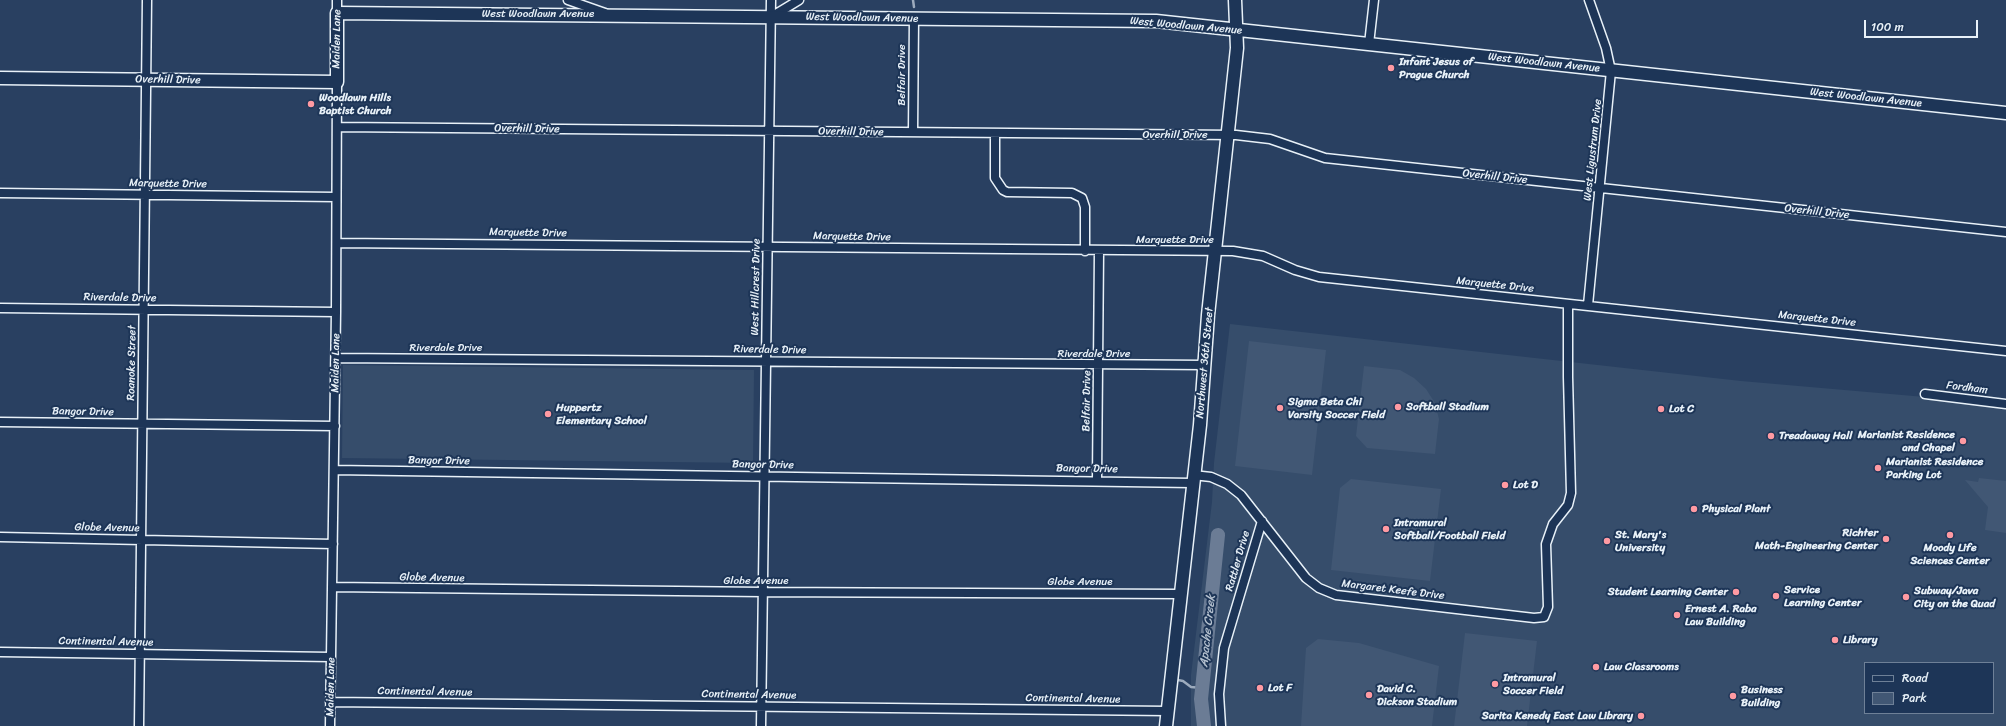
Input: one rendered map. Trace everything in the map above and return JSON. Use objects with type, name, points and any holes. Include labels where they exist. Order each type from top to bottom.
[{"type":"street","name":"Roanoke Street","points":[[139,726],[147,0]]},
{"type":"street","name":"Maiden Lane","points":[[330,726],[336,358],[337,0]]},
{"type":"street","points":[[568,0],[612,15]]},
{"type":"street","name":"West Hillcrest Drive","points":[[761,726],[771,0]]},
{"type":"street","points":[[771,17],[799,0]]},
{"type":"street","name":"Northwest 36th Street","points":[[1166,726],[1205,365],[1227,135],[1237,29],[1235,0]]},
{"type":"street","points":[[1369,44],[1374,0]]},
{"type":"street","name":"West Ligustrum Drive","points":[[1588,0],[1606,48],[1611,71],[1588,305]]},
{"type":"street","name":"West Woodlawn Avenue","points":[[337,13],[1156,21],[2006,113]]},
{"type":"street","name":"Belfair Drive","points":[[913,132],[914,18]]},
{"type":"street","name":"Overhill Drive","points":[[0,78],[337,82]]},
{"type":"street","name":"Overhill Drive","points":[[337,127],[1227,135],[1270,139],[1325,158],[2006,232]]},
{"type":"street","points":[[995,134],[995,178],[1003,190],[1008,192],[1072,193],[1082,198],[1085,207],[1085,251]]},
{"type":"street","name":"Marquette Drive","points":[[0,193],[336,197]]},
{"type":"street","name":"Marquette Drive","points":[[337,243],[1085,251],[1215,250],[1250,253],[1263,256],[1295,270],[1320,277],[2006,351]]},
{"type":"street","name":"Belfair Drive","points":[[1097,480],[1099,251]]},
{"type":"street","name":"Margaret Keefe Drive","points":[[1193,479],[1211,477],[1227,484],[1241,495],[1306,578],[1319,588],[1336,595],[1534,618],[1544,617],[1548,607],[1546,544],[1553,524],[1568,505],[1571,493],[1568,304]]},
{"type":"street","name":"Riverdale Drive","points":[[0,308],[336,312]]},
{"type":"street","name":"Riverdale Drive","points":[[336,358],[765,360],[1099,365],[1205,365]]},
{"type":"street","name":"Fordham","points":[[1924,394],[2006,404]]},
{"type":"street","name":"Bangor Drive","points":[[0,422],[335,426]]},
{"type":"street","name":"Bangor Drive","points":[[334,470],[1097,480],[1193,479]]},
{"type":"street","name":"Rattler Drive","points":[[1221,726],[1219,694],[1224,648],[1262,521]]},
{"type":"street","name":"Globe Avenue","points":[[0,537],[334,544]]},
{"type":"street","name":"Globe Avenue","points":[[332,587],[763,592],[1180,594]]},
{"type":"street","name":"Continental Avenue","points":[[0,652],[331,657]]},
{"type":"street","name":"Continental Avenue","points":[[330,702],[1168,711]]},
{"type":"shaded area","name":"St. Mary's University","points":[[1230,324],[1741,381],[1925,397],[2006,407],[2006,726],[1191,726],[1191,675],[1212,502],[1214,463]]},
{"type":"shaded area","name":"Huppertz Elementary School","points":[[343,365],[754,370],[753,463],[342,458]]},
{"type":"green space","name":"Sigma Beta Chi Varsity Soccer Field","points":[[1249,341],[1326,350],[1312,475],[1235,466]]},
{"type":"green space","name":"Softball Stadium","points":[[1364,366],[1400,370],[1414,378],[1426,389],[1435,403],[1439,419],[1435,454],[1367,448],[1356,436]]},
{"type":"green space","points":[[1979,478],[2006,481],[2006,533],[1985,530],[1988,507],[1965,480],[1978,482]]},
{"type":"green space","name":"Intramural Softball/Football Field","points":[[1351,479],[1441,489],[1430,581],[1331,570],[1340,488]]},
{"type":"green space","name":"Intramural Soccer Field","points":[[1465,633],[1537,641],[1527,726],[1454,726]]},
{"type":"green space","name":"David C. Dickson Stadium","points":[[1318,639],[1359,643],[1439,666],[1432,726],[1301,726],[1306,648]]},
{"type":"waterway","name":"Apache Creek","points":[[913,0],[914,7]]},
{"type":"waterway","name":"Apache Creek","points":[[1204,726],[1201,699],[1218,535]]},
{"type":"waterway","points":[[1178,680],[1183,681],[1191,687],[1202,688]]},
{"type":"place","name":"Infant Jesus of Prague Church","points":[[1391,68]]},
{"type":"place","name":"Woodlawn Hills Baptist Church","points":[[311,104]]},
{"type":"place","name":"Softball Stadium","points":[[1398,407]]},
{"type":"place","name":"Sigma Beta Chi Varsity Soccer Field","points":[[1280,408]]},
{"type":"place","name":"Lot C","points":[[1661,409]]},
{"type":"place","name":"Huppertz Elementary School","points":[[548,414]]},
{"type":"place","name":"Treadaway Hall","points":[[1771,436]]},
{"type":"place","name":"Marianist Residence and Chapel","points":[[1963,441]]},
{"type":"place","name":"Marianist Residence Parking Lot","points":[[1878,468]]},
{"type":"place","name":"Lot D","points":[[1505,485]]},
{"type":"place","name":"Physical Plant","points":[[1694,509]]},
{"type":"place","name":"Intramural Softball/Football Field","points":[[1386,529]]},
{"type":"place","name":"Moody Life Sciences Center","points":[[1950,535]]},
{"type":"place","name":"Richter Math-Engineering Center","points":[[1886,539]]},
{"type":"place","name":"St. Mary's University","points":[[1607,541]]},
{"type":"place","name":"Student Learning Center","points":[[1736,592]]},
{"type":"place","name":"Service Learning Center","points":[[1776,596]]},
{"type":"place","name":"Subway/Java City on the Quad","points":[[1906,597]]},
{"type":"place","name":"Ernest A. Raba Law Building","points":[[1677,615]]},
{"type":"place","name":"Library","points":[[1835,640]]},
{"type":"place","name":"Law Classrooms","points":[[1596,667]]},
{"type":"place","name":"Intramural Soccer Field","points":[[1495,684]]},
{"type":"place","name":"Lot F","points":[[1260,688]]},
{"type":"place","name":"David C. Dickson Stadium","points":[[1369,695]]},
{"type":"place","name":"Business Building","points":[[1733,696]]},
{"type":"place","name":"Sarita Kenedy East Law Library","points":[[1641,716]]}]
